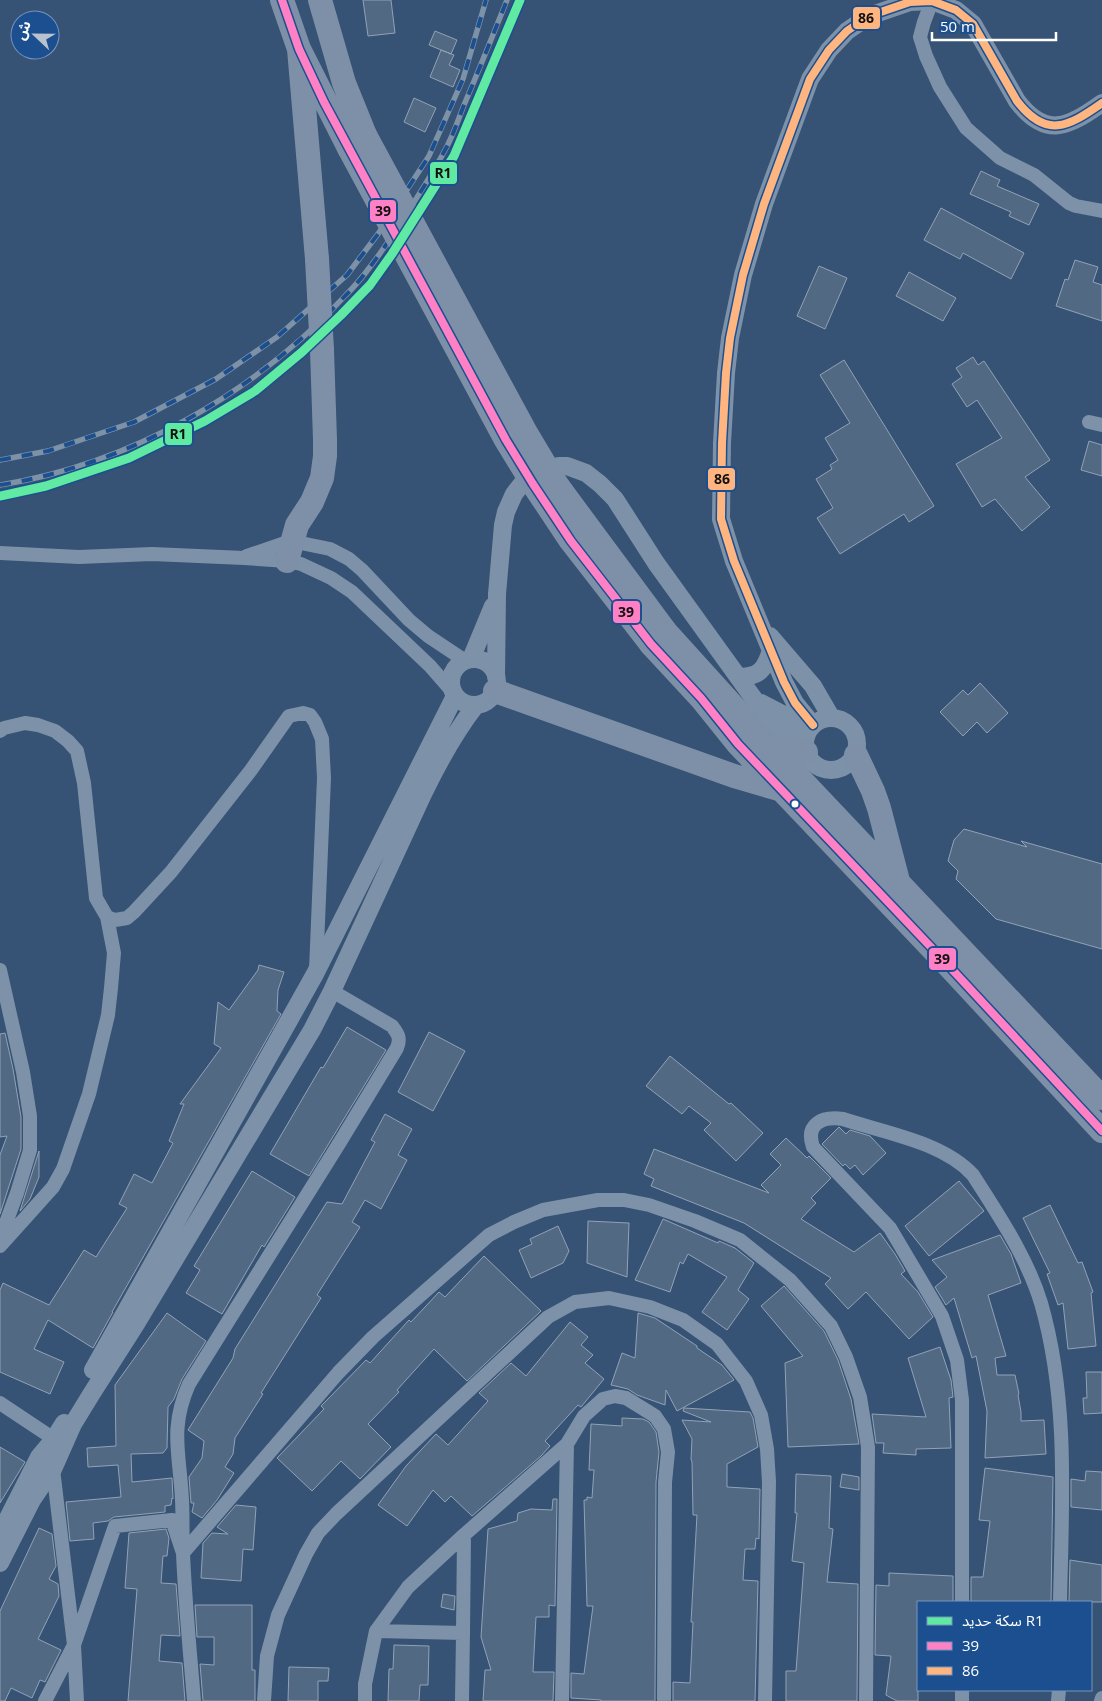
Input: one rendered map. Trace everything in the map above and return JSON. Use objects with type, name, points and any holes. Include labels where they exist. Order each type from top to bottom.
[{"type":"highway","points":[[282,0],[299,49],[357,141],[502,432],[532,484],[570,541],[658,638],[770,747],[1102,1098]]},
{"type":"highway","points":[[320,0],[344,83],[357,141]]},
{"type":"highway","points":[[289,551],[297,525],[316,494],[322,478],[325,440],[317,260],[299,49]]},
{"type":"highway","points":[[658,638],[701,698],[738,744],[1102,1131]]},
{"type":"highway","points":[[496,684],[725,773],[782,791]]},
{"type":"highway","points":[[770,747],[787,747],[808,739]]},
{"type":"highway","points":[[856,754],[879,808],[898,882]]},
{"type":"street","points":[[808,739],[821,719],[840,718],[848,722],[854,729],[858,746],[851,762],[843,768],[826,770],[810,760],[808,739],[795,703],[734,561],[721,519],[721,469],[726,373],[730,338],[743,275],[764,204],[810,78],[829,50],[847,32],[869,16],[910,2],[932,1],[956,10],[973,24],[1017,101],[1025,113],[1035,121],[1047,126],[1058,126],[1080,117],[1102,103]]},
{"type":"street","points":[[932,1],[920,37],[940,87],[966,128],[1000,158],[1034,175],[1070,203],[1102,211]]},
{"type":"street","points":[[0,1563],[32,1500],[53,1469],[73,1424],[87,1400],[136,1324],[312,1030],[437,766],[467,717],[476,706],[488,701],[496,684],[497,594],[503,525],[506,512],[514,494],[525,480],[539,471],[567,466],[586,473],[600,484],[615,499],[656,563],[754,699],[786,716],[808,739]]},
{"type":"street","points":[[0,553],[79,557],[152,554],[244,558],[323,546],[349,559],[362,570],[409,620],[428,636],[468,660]]},
{"type":"street","points":[[244,558],[289,551],[316,570],[344,586],[418,654],[464,704],[476,706]]},
{"type":"street","points":[[468,660],[497,594]]},
{"type":"street","points":[[762,626],[812,686],[831,717]]},
{"type":"street","points":[[738,677],[750,677],[758,674],[764,667],[771,650]]},
{"type":"street","points":[[0,1534],[39,1457],[54,1439],[316,974],[453,693],[451,676],[458,664],[468,660],[484,661],[490,665],[496,684]]},
{"type":"street","points":[[108,917],[116,920],[127,918],[134,912],[183,856],[251,770],[289,716],[303,713],[310,715],[322,739],[324,778],[316,974]]},
{"type":"street","points":[[0,731],[25,722],[38,725],[55,731],[77,751],[84,783],[96,898],[108,917],[114,952],[108,1015],[89,1094],[64,1169],[52,1187],[0,1246]]},
{"type":"street","points":[[0,970],[23,1072],[30,1116],[30,1150],[0,1239]]},
{"type":"street","points":[[194,1701],[176,1426],[182,1399],[189,1384],[340,1142],[400,1041],[398,1033],[392,1026],[332,991]]},
{"type":"street","points":[[962,1601],[962,1400],[957,1360],[942,1316],[890,1228],[813,1147],[811,1132],[814,1125],[823,1119],[843,1119],[927,1145],[950,1156],[973,1175],[1016,1243],[1040,1302],[1055,1366],[1063,1470],[1060,1601]]},
{"type":"street","points":[[183,1553],[344,1367],[373,1337],[490,1235],[514,1222],[543,1210],[598,1200],[624,1200],[648,1205],[695,1221],[740,1240],[790,1280],[831,1326],[842,1350],[860,1397],[868,1447],[866,1701]]},
{"type":"street","points":[[264,1701],[267,1656],[278,1616],[293,1580],[318,1533],[364,1487],[548,1317],[575,1302],[609,1298],[650,1307],[683,1320],[717,1344],[746,1381],[761,1415],[767,1449],[769,1482],[764,1701]]},
{"type":"street","points":[[365,1701],[365,1684],[376,1631],[408,1587],[464,1534],[567,1444],[584,1416],[592,1408],[603,1399],[614,1396],[626,1398],[655,1416],[664,1429],[668,1452],[665,1482],[664,1701]]},
{"type":"street","points":[[0,1403],[54,1439]]},
{"type":"street","points":[[562,1701],[567,1444]]},
{"type":"street","points":[[53,1469],[74,1645],[77,1701]]},
{"type":"street","points":[[45,1701],[74,1645],[116,1526],[172,1520],[183,1553]]},
{"type":"street","points":[[462,1701],[464,1534]]},
{"type":"street","points":[[376,1631],[463,1633]]},
{"type":"building","points":[[363,0],[391,0],[395,33],[368,36]]},
{"type":"building","points":[[435,31],[457,40],[451,54],[429,45]]},
{"type":"building","points":[[441,50],[454,55],[449,65],[460,70],[453,87],[430,77]]},
{"type":"building","points":[[414,98],[436,108],[425,132],[404,122]]},
{"type":"building","points":[[981,171],[1000,180],[997,186],[1039,204],[1029,225],[1009,216],[1011,212],[970,194]]},
{"type":"building","points":[[941,208],[1024,253],[1011,279],[963,253],[960,259],[924,240]]},
{"type":"building","points":[[1075,260],[1098,267],[1093,282],[1102,285],[1102,321],[1056,306],[1065,279],[1068,280]]},
{"type":"building","points":[[819,266],[847,278],[825,329],[797,316]]},
{"type":"building","points":[[909,272],[956,298],[943,321],[896,296]]},
{"type":"building","points":[[973,357],[978,365],[984,361],[1050,460],[1025,477],[1050,507],[1022,531],[995,499],[982,507],[956,464],[1002,438],[977,400],[967,407],[952,384],[962,377],[956,368]]},
{"type":"building","points":[[844,360],[934,506],[909,522],[904,514],[840,554],[817,518],[833,508],[816,479],[832,469],[830,465],[838,460],[825,438],[850,423],[820,375]]},
{"type":"building","points":[[1089,441],[1102,445],[1102,476],[1081,470]]},
{"type":"building","points":[[980,683],[1008,713],[987,733],[977,722],[963,736],[940,712],[963,690],[968,695]]},
{"type":"building","points":[[964,829],[1027,847],[1021,841],[1102,864],[1102,949],[996,919],[956,879],[958,871],[948,861],[954,840]]},
{"type":"building","points":[[259,965],[284,972],[278,990],[277,1011],[281,1014],[93,1348],[48,1320],[34,1349],[64,1362],[50,1394],[0,1372],[0,1290],[3,1283],[49,1305],[84,1250],[96,1257],[127,1208],[119,1204],[134,1174],[152,1183],[173,1143],[169,1141],[184,1104],[180,1104],[221,1048],[214,1044],[218,1002],[229,1010],[258,970]]},
{"type":"building","points":[[347,1027],[386,1050],[309,1176],[270,1154]]},
{"type":"building","points":[[429,1032],[465,1051],[433,1111],[398,1092]]},
{"type":"building","points":[[5,1033],[21,1117],[21,1149],[0,1214],[0,1155],[7,1136],[0,1137],[0,1034]]},
{"type":"building","points":[[670,1056],[729,1104],[731,1103],[763,1133],[736,1161],[704,1130],[711,1123],[689,1106],[682,1114],[646,1086]]},
{"type":"building","points":[[385,1114],[412,1129],[398,1155],[407,1160],[381,1209],[365,1200],[352,1222],[360,1227],[317,1295],[321,1298],[235,1438],[233,1454],[225,1467],[234,1473],[217,1500],[202,1518],[192,1512],[194,1503],[191,1503],[189,1477],[202,1458],[204,1441],[188,1430],[233,1358],[235,1349],[327,1202],[342,1204],[375,1142],[371,1140]]},
{"type":"building","points":[[839,1127],[846,1134],[850,1130],[870,1136],[886,1153],[863,1175],[855,1165],[850,1169],[845,1164],[843,1166],[822,1144]]},
{"type":"building","points":[[786,1138],[807,1158],[809,1156],[831,1178],[811,1198],[816,1203],[801,1219],[854,1252],[880,1233],[895,1254],[905,1271],[901,1274],[918,1292],[933,1317],[909,1339],[866,1292],[848,1309],[825,1284],[831,1278],[744,1223],[651,1186],[654,1179],[644,1174],[654,1149],[769,1193],[761,1185],[781,1165],[770,1154]]},
{"type":"building","points":[[39,1151],[39,1177],[30,1199],[20,1211]]},
{"type":"building","points":[[252,1171],[295,1197],[264,1247],[262,1245],[222,1314],[186,1293],[200,1270],[194,1266]]},
{"type":"building","points":[[959,1181],[984,1211],[929,1256],[905,1226]]},
{"type":"building","points":[[1050,1205],[1078,1263],[1082,1262],[1093,1292],[1091,1293],[1096,1346],[1068,1349],[1063,1303],[1058,1305],[1047,1274],[1050,1273],[1023,1218]]},
{"type":"building","points":[[663,1219],[718,1243],[719,1241],[735,1248],[754,1263],[738,1290],[749,1299],[727,1330],[702,1312],[727,1277],[688,1254],[683,1264],[680,1262],[670,1292],[635,1280]]},
{"type":"building","points":[[588,1221],[629,1223],[627,1277],[587,1263]]},
{"type":"building","points":[[558,1226],[569,1251],[563,1263],[531,1278],[519,1250],[532,1244],[530,1239]]},
{"type":"building","points":[[1000,1235],[1011,1254],[1021,1283],[988,1295],[1006,1356],[995,1358],[997,1375],[1015,1375],[1019,1394],[1021,1421],[1044,1420],[1046,1454],[985,1458],[987,1411],[976,1356],[972,1358],[954,1298],[946,1305],[935,1287],[947,1277],[932,1260]]},
{"type":"building","points":[[484,1256],[541,1311],[467,1381],[434,1349],[397,1390],[399,1392],[368,1424],[391,1447],[360,1479],[341,1461],[312,1491],[277,1458],[324,1409],[321,1406],[366,1360],[370,1363],[409,1320],[411,1322],[439,1292],[445,1297]]},
{"type":"building","points":[[784,1286],[824,1331],[838,1360],[851,1399],[859,1444],[788,1447],[785,1363],[803,1356],[761,1306]]},
{"type":"building","points":[[167,1313],[206,1341],[182,1379],[174,1399],[168,1407],[167,1448],[163,1453],[131,1454],[132,1482],[172,1478],[173,1499],[171,1505],[165,1506],[165,1512],[114,1517],[108,1521],[93,1523],[94,1539],[70,1541],[66,1502],[121,1497],[118,1465],[88,1467],[87,1448],[116,1446],[115,1385]]},
{"type":"building","points":[[638,1313],[655,1318],[697,1346],[697,1348],[722,1365],[734,1380],[677,1411],[666,1390],[665,1405],[637,1395],[628,1389],[611,1385],[622,1353],[635,1358]]},
{"type":"building","points":[[570,1322],[588,1337],[581,1345],[593,1355],[585,1363],[604,1379],[581,1407],[578,1405],[545,1441],[550,1446],[541,1456],[472,1516],[451,1496],[445,1502],[433,1490],[407,1526],[378,1505],[406,1466],[436,1434],[448,1445],[488,1401],[479,1393],[511,1363],[526,1376]]},
{"type":"building","points":[[940,1347],[951,1380],[953,1397],[949,1398],[951,1448],[916,1449],[916,1455],[883,1453],[884,1443],[876,1443],[872,1414],[926,1417],[908,1358]]},
{"type":"building","points":[[1086,1372],[1102,1372],[1102,1413],[1084,1414],[1083,1398],[1087,1398]]},
{"type":"building","points":[[684,1408],[750,1412],[753,1418],[758,1447],[727,1464],[727,1487],[760,1489],[759,1539],[756,1538],[755,1549],[745,1549],[743,1580],[758,1581],[755,1701],[673,1701],[673,1682],[690,1683],[693,1622],[691,1622],[697,1515],[693,1515],[692,1439],[682,1420],[711,1422],[683,1411]]},
{"type":"building","points":[[622,1418],[643,1419],[649,1422],[656,1432],[659,1452],[656,1482],[655,1701],[601,1701],[571,1698],[571,1673],[584,1674],[593,1606],[587,1606],[584,1500],[587,1500],[587,1497],[592,1498],[594,1470],[589,1470],[591,1424],[622,1426]]},
{"type":"building","points":[[0,1447],[25,1462],[0,1503]]},
{"type":"building","points":[[985,1468],[1053,1477],[1051,1601],[971,1601],[971,1577],[983,1577],[990,1521],[979,1520]]},
{"type":"building","points":[[1086,1471],[1102,1472],[1102,1510],[1071,1507],[1071,1479],[1085,1481]]},
{"type":"building","points":[[796,1474],[831,1476],[829,1528],[833,1529],[827,1582],[858,1584],[857,1701],[786,1701],[786,1671],[796,1671],[804,1563],[792,1561],[797,1513],[795,1513]]},
{"type":"building","points":[[842,1474],[859,1477],[859,1490],[840,1487]]},
{"type":"building","points":[[553,1499],[557,1499],[555,1606],[549,1605],[549,1617],[536,1617],[533,1672],[554,1672],[553,1701],[483,1701],[485,1670],[491,1670],[481,1637],[488,1529],[517,1521],[518,1513],[531,1509],[552,1510]]},
{"type":"building","points":[[236,1505],[256,1507],[253,1550],[243,1549],[241,1581],[201,1578],[203,1543],[212,1533],[228,1534],[217,1527]]},
{"type":"building","points":[[39,1528],[52,1534],[56,1566],[49,1579],[58,1584],[59,1596],[38,1639],[61,1650],[45,1682],[40,1680],[32,1698],[11,1688],[5,1701],[0,1701],[0,1611]]},
{"type":"building","points":[[166,1529],[169,1538],[167,1556],[163,1556],[161,1583],[176,1584],[180,1636],[161,1635],[159,1661],[182,1663],[185,1701],[128,1701],[137,1589],[125,1588],[129,1533]]},
{"type":"building","points":[[1070,1560],[1102,1565],[1102,1602],[1069,1601]]},
{"type":"building","points":[[889,1573],[953,1576],[953,1601],[917,1601],[918,1701],[897,1701],[886,1695],[891,1656],[875,1655],[876,1585],[889,1586]]},
{"type":"building","points":[[443,1594],[455,1596],[454,1610],[441,1607]]},
{"type":"building","points":[[195,1605],[252,1605],[252,1670],[255,1670],[255,1701],[203,1701],[200,1664],[214,1665],[214,1637],[197,1637]]},
{"type":"building","points":[[394,1645],[429,1646],[428,1685],[420,1685],[419,1701],[388,1701],[389,1669],[393,1669]]},
{"type":"building","points":[[289,1667],[329,1668],[328,1681],[318,1681],[318,1701],[288,1701]]},
{"type":"railway","points":[[0,460],[48,451],[134,422],[216,379],[277,337],[347,275],[378,234],[429,156],[463,79],[486,0]]},
{"type":"railway","points":[[0,485],[49,475],[97,460],[143,442],[188,419],[231,393],[272,363],[310,331],[366,272],[398,227],[434,170],[453,134],[507,0]]},
{"type":"rail line","name":"R1","points":[[0,496],[46,486],[129,458],[205,421],[255,391],[302,352],[341,315],[370,285],[392,254],[454,156],[520,0]]},
{"type":"transit line","name":"39","points":[[282,0],[299,49],[324,102],[506,440],[571,541],[651,644],[701,698],[738,744],[947,964],[1102,1131]]},
{"type":"transit line","name":"86","points":[[813,725],[795,703],[784,682],[734,561],[721,519],[722,443],[730,338],[743,275],[764,204],[810,79],[829,50],[847,31],[869,16],[910,2],[932,1],[956,10],[973,24],[1017,101],[1038,121],[1048,125],[1068,123],[1102,103]]}]
